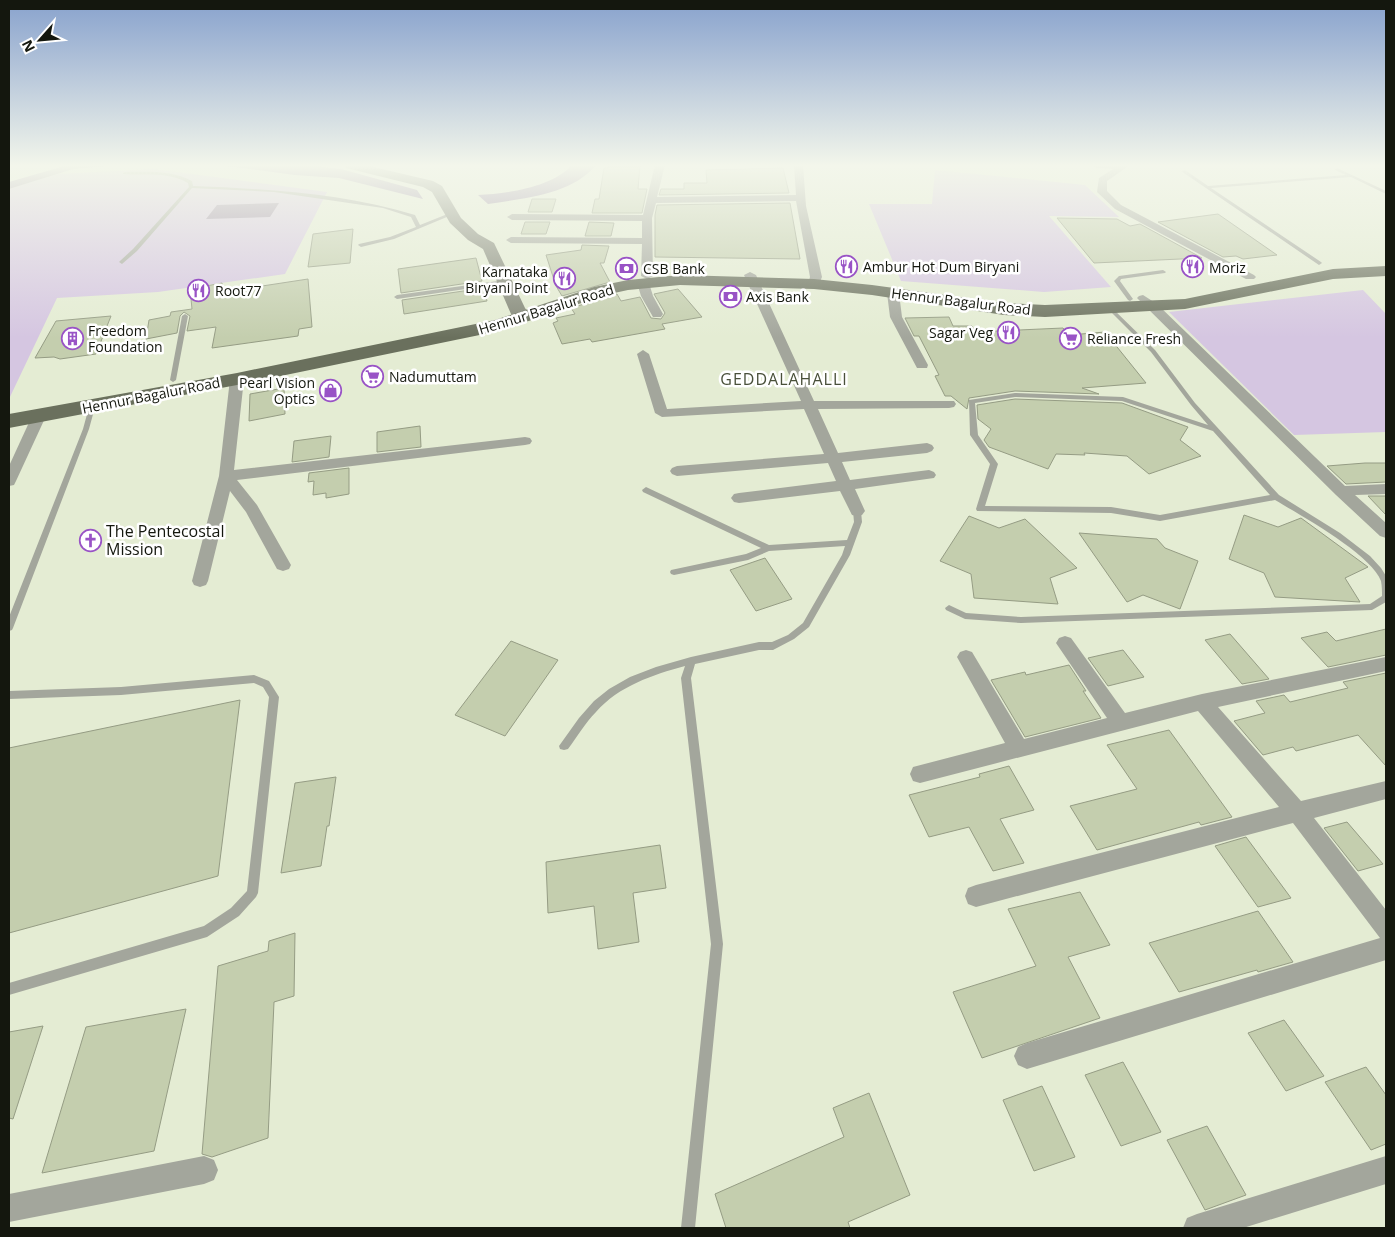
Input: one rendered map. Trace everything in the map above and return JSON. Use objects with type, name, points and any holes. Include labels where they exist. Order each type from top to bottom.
[{"type":"main road","points":[[464,223],[473,237],[489,246],[505,282],[529,309]]},
{"type":"main road","points":[[476,223],[487,232],[511,247]]},
{"type":"main road","name":"Hennur Bagalur Road","points":[[815,280],[1004,309],[1045,311],[1110,308],[1319,264],[1386,261]]},
{"type":"main road","name":"Hennur Bagalur Road","points":[[9,410],[494,318],[645,280],[751,278],[815,280],[1001,302],[1040,304],[1142,301],[1185,304],[1333,274],[1386,271]]},
{"type":"main road","name":"Hennur Bagalur Road","points":[[9,421],[237,379],[499,325],[529,309]]},
{"type":"street","points":[[646,223],[646,296],[657,314]]},
{"type":"street","points":[[805,223],[815,280]]},
{"type":"street","points":[[1148,223],[1250,277]]},
{"type":"street","points":[[511,247],[647,241]]},
{"type":"street","points":[[751,278],[857,511]]},
{"type":"street","points":[[892,293],[896,317],[922,365]]},
{"type":"street","points":[[1142,301],[1386,532]]},
{"type":"street","points":[[643,354],[662,413],[809,405],[949,404]]},
{"type":"street","points":[[200,581],[226,476],[237,379]]},
{"type":"street","points":[[9,481],[39,416]]},
{"type":"street","points":[[226,476],[525,441]]},
{"type":"street","points":[[677,471],[927,448]]},
{"type":"street","points":[[739,498],[929,475]]},
{"type":"street","points":[[226,476],[252,509],[283,565]]},
{"type":"street","points":[[1341,491],[1386,489]]},
{"type":"street","points":[[1065,643],[1121,723]]},
{"type":"street","points":[[966,657],[1020,749]]},
{"type":"street","points":[[920,774],[1202,702],[1386,664]]},
{"type":"street","points":[[1202,702],[1297,812],[1386,929]]},
{"type":"street","points":[[976,896],[1386,790]]},
{"type":"street","points":[[1027,1056],[1386,948]]},
{"type":"street","points":[[9,1208],[204,1170]]},
{"type":"street","points":[[1197,1228],[1386,1170]]},
{"type":"lane","points":[[122,262],[159,223]]},
{"type":"lane","points":[[417,223],[420,228]]},
{"type":"lane","points":[[361,245],[392,238],[420,228],[425,223]]},
{"type":"lane","points":[[1258,223],[1319,264]]},
{"type":"lane","points":[[1142,301],[1116,281],[1119,278],[1162,272]]},
{"type":"lane","points":[[397,297],[505,282]]},
{"type":"lane","points":[[949,608],[965,616],[1022,620],[1372,608],[1386,597],[1385,581],[1373,562],[1345,540],[1276,497],[1214,429],[1152,351],[1110,308]]},
{"type":"lane","points":[[173,380],[186,316]]},
{"type":"lane","points":[[1214,429],[1123,399],[1015,395],[971,400],[974,434],[994,464],[980,509],[1110,510],[1160,518],[1276,497]]},
{"type":"lane","points":[[9,628],[86,429],[92,407]]},
{"type":"lane","points":[[646,490],[768,548]]},
{"type":"lane","points":[[564,746],[602,699],[621,686],[648,673],[691,661],[760,646],[773,646],[791,637],[806,626],[846,555],[858,522],[857,511]]},
{"type":"lane","points":[[674,572],[748,557],[768,548],[850,544]]},
{"type":"lane","points":[[688,1228],[717,944],[686,687],[686,678],[691,661]]},
{"type":"lane","points":[[9,695],[121,691],[254,679],[266,684],[274,697],[252,893],[235,912],[207,931],[9,989]]},
{"type":"shaded area","points":[[9,223],[311,223],[285,274],[158,292],[57,298],[9,399]]},
{"type":"shaded area","points":[[877,223],[1055,223],[1111,287],[1044,292],[901,281]]},
{"type":"shaded area","points":[[1363,290],[1386,314],[1386,432],[1294,435],[1169,312]]},
{"type":"building","points":[[525,223],[550,223],[546,234],[521,234]]},
{"type":"building","points":[[589,223],[614,223],[611,236],[585,236]]},
{"type":"building","points":[[655,223],[794,223],[800,259],[655,257]]},
{"type":"building","points":[[1061,223],[1124,223],[1130,226],[1140,224],[1202,258],[1094,263]]},
{"type":"building","points":[[1159,223],[1231,223],[1277,255],[1243,259],[1236,256],[1223,257]]},
{"type":"building","points":[[353,229],[350,263],[308,267],[313,234]]},
{"type":"building","points":[[582,245],[609,246],[604,263],[600,263],[610,282],[562,296],[556,286],[546,255],[581,250]]},
{"type":"building","points":[[476,258],[482,281],[401,293],[398,269]]},
{"type":"building","points":[[308,279],[312,327],[299,329],[298,336],[212,348],[216,327],[187,331],[190,316],[184,312],[180,316],[177,333],[146,339],[149,320],[170,316],[171,312],[192,309],[190,289],[222,283],[223,292]]},
{"type":"building","points":[[484,288],[487,301],[404,314],[402,300]]},
{"type":"building","points":[[678,289],[702,317],[662,324],[665,329],[592,342],[590,339],[562,344],[553,323],[558,321],[556,318],[575,314],[571,308],[617,294],[621,301],[640,297],[651,318],[661,319],[665,313],[654,294]]},
{"type":"building","name":"Freedom Foundation","points":[[111,316],[96,354],[60,359],[54,357],[35,358],[56,321]]},
{"type":"building","points":[[949,317],[953,326],[972,326],[975,332],[1063,328],[1069,335],[1105,332],[1146,383],[1082,388],[1099,394],[1015,391],[969,398],[967,409],[951,396],[945,396],[935,376],[939,375],[919,336],[914,336],[905,318]]},
{"type":"building","points":[[284,388],[285,414],[249,421],[250,394]]},
{"type":"building","points":[[1015,399],[1122,403],[1188,427],[1180,440],[1201,456],[1149,474],[1127,456],[1084,453],[1085,455],[1056,454],[1048,469],[989,447],[984,440],[991,429],[978,419],[977,405]]},
{"type":"building","points":[[420,426],[421,447],[377,452],[377,432]]},
{"type":"building","points":[[331,436],[329,457],[292,462],[294,441]]},
{"type":"building","points":[[1386,463],[1386,482],[1346,484],[1327,466]]},
{"type":"building","points":[[349,468],[349,494],[326,498],[326,493],[313,495],[314,481],[308,482],[309,473]]},
{"type":"building","points":[[1368,496],[1386,496],[1386,515]]},
{"type":"building","points":[[1244,515],[1278,527],[1301,518],[1368,567],[1345,578],[1360,602],[1275,597],[1264,573],[1229,559]]},
{"type":"building","points":[[969,516],[999,528],[1025,519],[1077,568],[1050,578],[1058,604],[974,598],[971,574],[940,561]]},
{"type":"building","points":[[1079,533],[1157,539],[1165,548],[1198,561],[1180,609],[1143,595],[1127,602]]},
{"type":"building","points":[[765,558],[792,599],[756,611],[730,570]]},
{"type":"building","points":[[1386,629],[1386,655],[1328,667],[1301,638],[1327,632],[1336,641]]},
{"type":"building","points":[[1230,634],[1269,679],[1242,684],[1205,640]]},
{"type":"building","points":[[511,641],[558,660],[505,736],[455,715]]},
{"type":"building","points":[[1123,650],[1144,677],[1108,686],[1088,658]]},
{"type":"building","points":[[1069,665],[1101,718],[1025,737],[991,680],[1025,672],[1026,675]]},
{"type":"building","points":[[1386,673],[1386,766],[1358,735],[1296,751],[1293,747],[1263,755],[1234,721],[1265,713],[1256,701],[1284,695],[1290,702],[1348,688],[1343,682]]},
{"type":"building","points":[[240,700],[218,876],[9,933],[9,748]]},
{"type":"building","points":[[1169,730],[1232,817],[1201,825],[1199,822],[1097,850],[1070,806],[1137,789],[1107,745]]},
{"type":"building","points":[[1009,766],[1034,810],[1000,819],[1024,863],[993,871],[969,827],[929,837],[909,795],[980,777],[979,774]]},
{"type":"building","points":[[336,777],[321,866],[281,873],[295,783]]},
{"type":"building","points":[[1347,822],[1383,864],[1358,871],[1324,828]]},
{"type":"building","points":[[1246,837],[1291,898],[1258,907],[1215,846]]},
{"type":"building","points":[[660,845],[666,888],[633,893],[639,942],[598,949],[594,906],[548,913],[546,862]]},
{"type":"building","points":[[1080,892],[1110,945],[1068,957],[1100,1018],[982,1058],[953,992],[1036,966],[1008,909]]},
{"type":"building","points":[[1258,911],[1293,962],[1179,992],[1149,943]]},
{"type":"building","points":[[295,933],[294,996],[274,1002],[268,1138],[212,1157],[202,1154],[218,966],[268,951],[269,941]]},
{"type":"building","points":[[186,1009],[154,1151],[42,1173],[86,1027]]},
{"type":"building","points":[[1284,1020],[1324,1076],[1286,1091],[1248,1033]]},
{"type":"building","points":[[43,1026],[13,1119],[9,1118],[9,1032]]},
{"type":"building","points":[[1123,1062],[1161,1132],[1121,1146],[1085,1075]]},
{"type":"building","points":[[1366,1067],[1386,1095],[1386,1144],[1371,1150],[1325,1082]]},
{"type":"building","points":[[1042,1086],[1075,1157],[1034,1171],[1003,1100]]},
{"type":"building","points":[[869,1093],[910,1195],[848,1222],[850,1228],[726,1228],[715,1194],[844,1137],[833,1108]]},
{"type":"building","points":[[1207,1126],[1246,1195],[1205,1210],[1167,1140]]},
{"type":"place","name":"Ambur Hot Dum Biryani","points":[[847,266]]},
{"type":"place","name":"Moriz","points":[[1193,267]]},
{"type":"place","name":"CSB Bank","points":[[627,268]]},
{"type":"place","name":"Karnataka Biryani Point","points":[[564,279]]},
{"type":"place","name":"Root77","points":[[199,290]]},
{"type":"place","name":"Axis Bank","points":[[730,296]]},
{"type":"place","name":"Sagar Veg","points":[[1009,332]]},
{"type":"place","name":"Freedom Foundation","points":[[72,338]]},
{"type":"place","name":"Reliance Fresh","points":[[1071,338]]},
{"type":"place","name":"Nadumuttam","points":[[373,376]]},
{"type":"place","name":"Pearl Vision Optics","points":[[331,390]]},
{"type":"place","name":"The Pentecostal Mission","points":[[90,540]]},
{"type":"district","name":"GEDDALAHALLI","points":[[784,379]]}]
